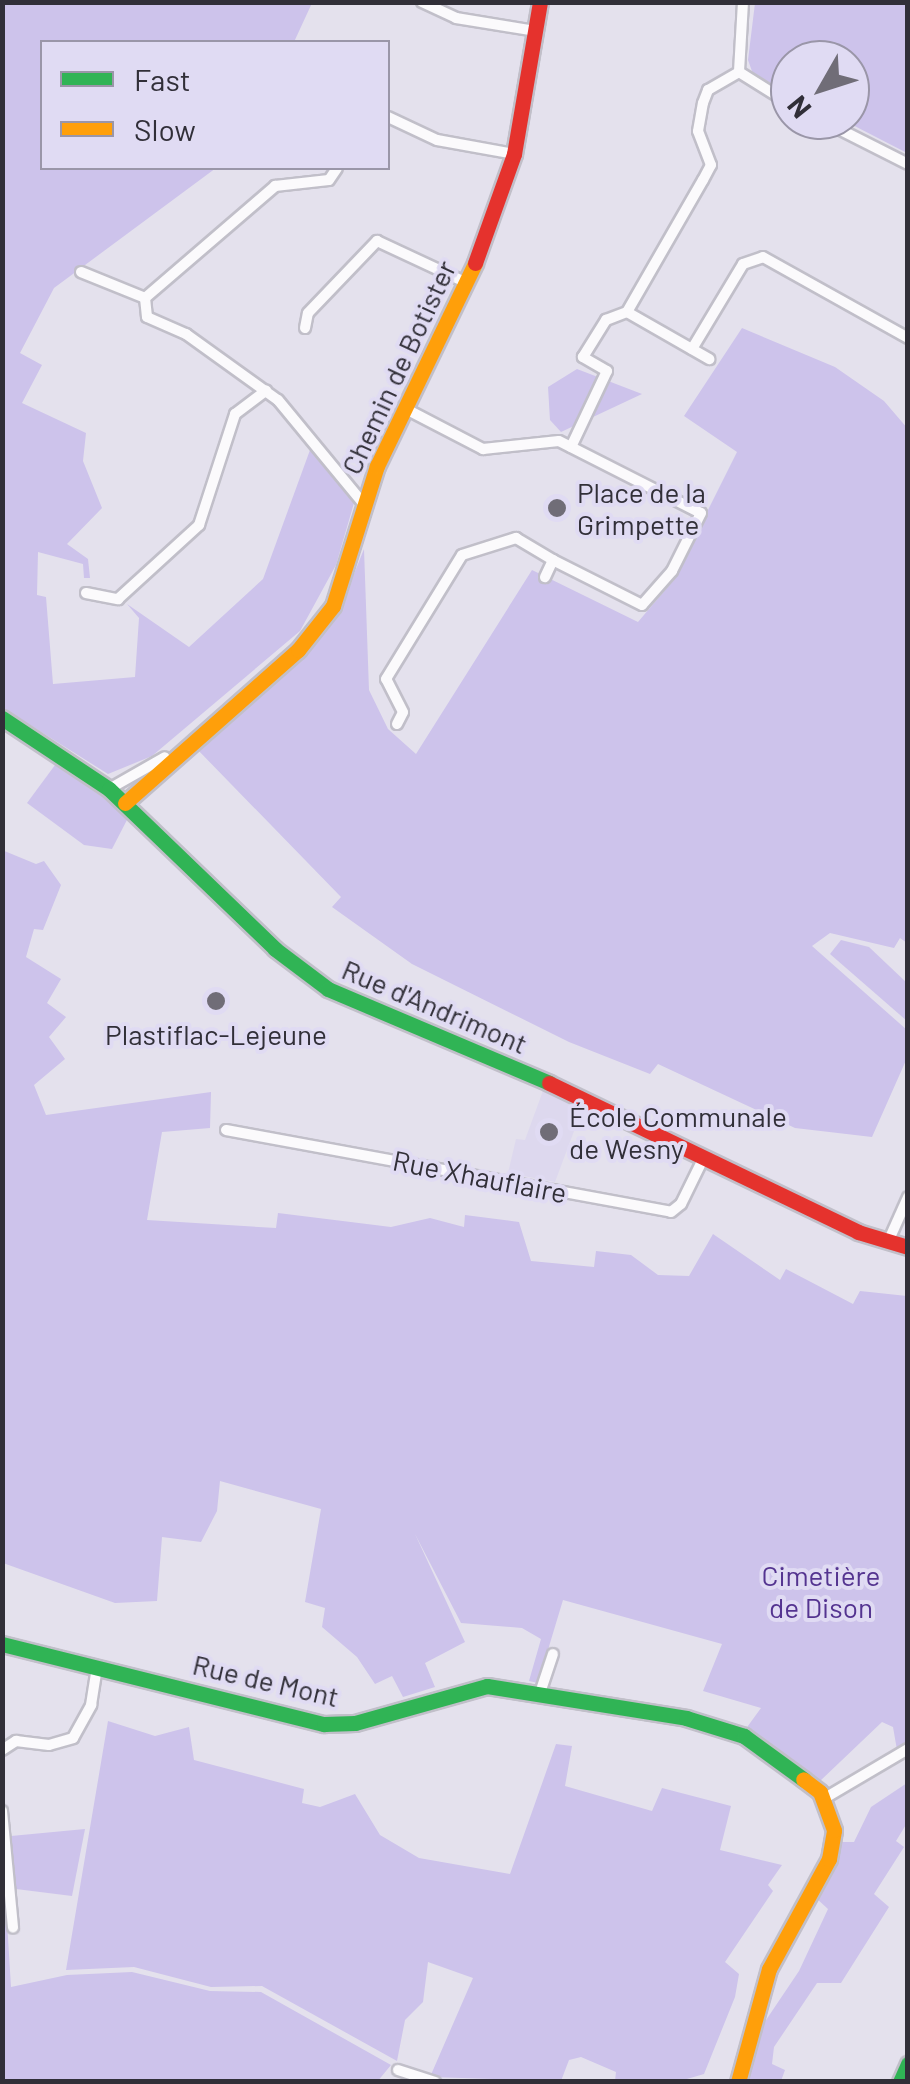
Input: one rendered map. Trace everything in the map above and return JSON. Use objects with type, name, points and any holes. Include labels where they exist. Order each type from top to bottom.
[{"type":"street","points":[[422,2],[456,18],[535,32]]},
{"type":"street","name":"Chemin de Botister","points":[[126,803],[179,749],[324,621],[339,593],[363,502],[494,223],[514,154],[540,2]]},
{"type":"street","points":[[738,72],[744,2]]},
{"type":"street","points":[[738,72],[770,92]]},
{"type":"street","points":[[571,447],[607,371],[583,357],[606,320],[627,312],[711,165],[698,131],[708,90],[738,72]]},
{"type":"street","points":[[390,117],[437,140],[514,154]]},
{"type":"street","points":[[861,140],[908,164]]},
{"type":"street","points":[[145,298],[275,186],[330,180],[337,170]]},
{"type":"street","points":[[305,328],[308,312],[377,242],[465,282]]},
{"type":"street","points":[[692,349],[743,264],[763,257],[908,338]]},
{"type":"street","points":[[81,272],[145,298]]},
{"type":"street","points":[[145,298],[147,317],[186,334],[266,391],[363,502]]},
{"type":"street","points":[[627,312],[709,359]]},
{"type":"street","points":[[86,593],[118,600],[199,525],[236,414],[266,391]]},
{"type":"street","points":[[396,724],[403,712],[386,678],[462,554],[516,538],[642,606],[672,571],[701,512],[560,441],[483,449],[406,409]]},
{"type":"street","points":[[545,577],[553,560]]},
{"type":"street","name":"Rue d'Andrimont","points":[[2,718],[109,788],[275,949],[328,989],[501,1060],[887,1244],[908,1247]]},
{"type":"street","name":"Chemin de Botister","points":[[109,788],[179,749]]},
{"type":"street","name":"Rue Xhauflaire","points":[[226,1130],[671,1212],[703,1159]]},
{"type":"street","points":[[887,1244],[908,1197]]},
{"type":"street","name":"Rue de Mont","points":[[2,1644],[324,1724],[355,1723],[487,1686],[540,1693],[721,1727],[769,1753],[824,1798]]},
{"type":"street","points":[[540,1693],[553,1654]]},
{"type":"street","points":[[2,1750],[16,1741],[50,1744],[73,1738],[91,1705],[97,1665]]},
{"type":"street","points":[[738,2082],[778,1946],[829,1860],[834,1830],[824,1798],[908,1749]]},
{"type":"street","points":[[2,1811],[13,1927]]},
{"type":"street","points":[[900,2082],[908,2064]]},
{"type":"street","points":[[398,2070],[435,2082]]},
{"type":"shaded area","name":"École Communale de Wesny","points":[[544,1088],[583,1107],[555,1182],[508,1173],[516,1139],[525,1140]]},
{"type":"green space","points":[[2,3],[312,3],[295,40],[40,40],[40,170],[213,170],[54,288],[20,353],[42,365],[22,403],[86,433],[83,461],[102,508],[67,544],[88,559],[90,578],[84,578],[83,564],[38,552],[37,595],[46,597],[53,684],[135,677],[139,618],[127,604],[189,647],[263,579],[310,450],[354,503],[336,565],[300,631],[152,756],[108,774],[3,708]]},
{"type":"green space","points":[[755,3],[907,3],[907,153],[870,134],[870,40],[770,40],[770,83],[753,74],[748,60]]},
{"type":"green space","points":[[742,328],[835,367],[884,401],[908,429],[907,943],[900,938],[894,948],[830,933],[812,946],[907,1030],[907,1058],[872,1137],[795,1128],[658,1064],[650,1074],[569,1042],[412,964],[332,907],[341,897],[195,747],[320,637],[339,611],[364,549],[369,690],[388,729],[416,754],[532,570],[638,622],[672,582],[737,452],[684,416]]},
{"type":"green space","points":[[577,369],[642,394],[561,432],[550,420],[548,387]]},
{"type":"green space","points":[[58,761],[129,816],[112,849],[84,845],[27,803]]},
{"type":"green space","name":"Cimetière de Dison","points":[[2,850],[36,864],[44,861],[61,885],[43,930],[34,929],[26,957],[61,979],[47,1003],[66,1017],[49,1037],[65,1059],[34,1085],[46,1115],[211,1092],[210,1128],[162,1132],[147,1220],[276,1228],[278,1213],[391,1227],[430,1218],[464,1227],[465,1215],[519,1222],[531,1261],[594,1267],[596,1251],[631,1255],[658,1275],[689,1276],[713,1234],[780,1280],[786,1269],[853,1304],[860,1291],[907,1296],[907,1743],[897,1750],[893,1727],[882,1722],[819,1782],[745,1730],[761,1708],[703,1691],[722,1644],[563,1600],[538,1683],[529,1681],[541,1639],[522,1628],[461,1623],[415,1534],[465,1642],[425,1663],[435,1687],[403,1697],[392,1676],[375,1684],[357,1657],[322,1627],[325,1608],[305,1602],[321,1509],[220,1481],[217,1511],[201,1542],[162,1537],[157,1601],[115,1603],[3,1563]]},
{"type":"green space","points":[[841,940],[869,947],[907,983],[907,1021],[830,954]]},
{"type":"green space","points":[[108,1721],[155,1736],[189,1727],[194,1760],[304,1789],[302,1803],[320,1807],[355,1794],[380,1835],[419,1858],[510,1874],[556,1744],[572,1746],[565,1786],[652,1811],[662,1788],[731,1806],[720,1850],[782,1865],[768,1885],[773,1891],[725,1962],[739,1974],[735,1997],[704,2074],[680,2081],[615,2081],[616,2072],[581,2057],[569,2060],[561,2081],[430,2077],[473,1978],[428,1962],[423,2002],[405,2020],[397,2061],[262,1986],[211,1987],[134,1967],[66,1970]]},
{"type":"green space","points":[[907,1783],[907,1823],[896,1841],[904,1847],[874,1894],[889,1907],[841,1983],[817,1983],[774,2047],[772,2064],[785,2070],[781,2081],[747,2082],[760,2029],[799,1971],[828,1909],[816,1898],[842,1842],[854,1842],[871,1807]]},
{"type":"green space","points":[[85,1829],[72,1896],[16,1889],[11,1836]]},
{"type":"green space","points":[[2,1840],[11,1987],[67,1975],[132,1972],[210,1991],[261,1992],[391,2065],[377,2082],[3,2081]]},
{"type":"traffic: fast","points":[[2,718],[109,789],[275,949],[328,989],[549,1083]]},
{"type":"traffic: fast","points":[[2,1644],[324,1724],[355,1723],[487,1686],[686,1718],[744,1736],[803,1779]]},
{"type":"traffic: fast","points":[[900,2082],[908,2064]]},
{"type":"traffic: slow","points":[[125,803],[298,650],[333,606],[377,466],[475,263]]},
{"type":"traffic: slow","points":[[738,2082],[769,1969],[829,1859],[834,1830],[820,1792],[803,1779]]},
{"type":"traffic: jam","points":[[475,263],[514,154],[540,2]]},
{"type":"traffic: jam","points":[[549,1083],[858,1232],[908,1247]]},
{"type":"place","name":"Place de la Grimpette","points":[[557,508]]},
{"type":"place","name":"Plastiflac-Lejeune","points":[[216,1001]]},
{"type":"place","name":"École Communale de Wesny","points":[[549,1132]]}]
